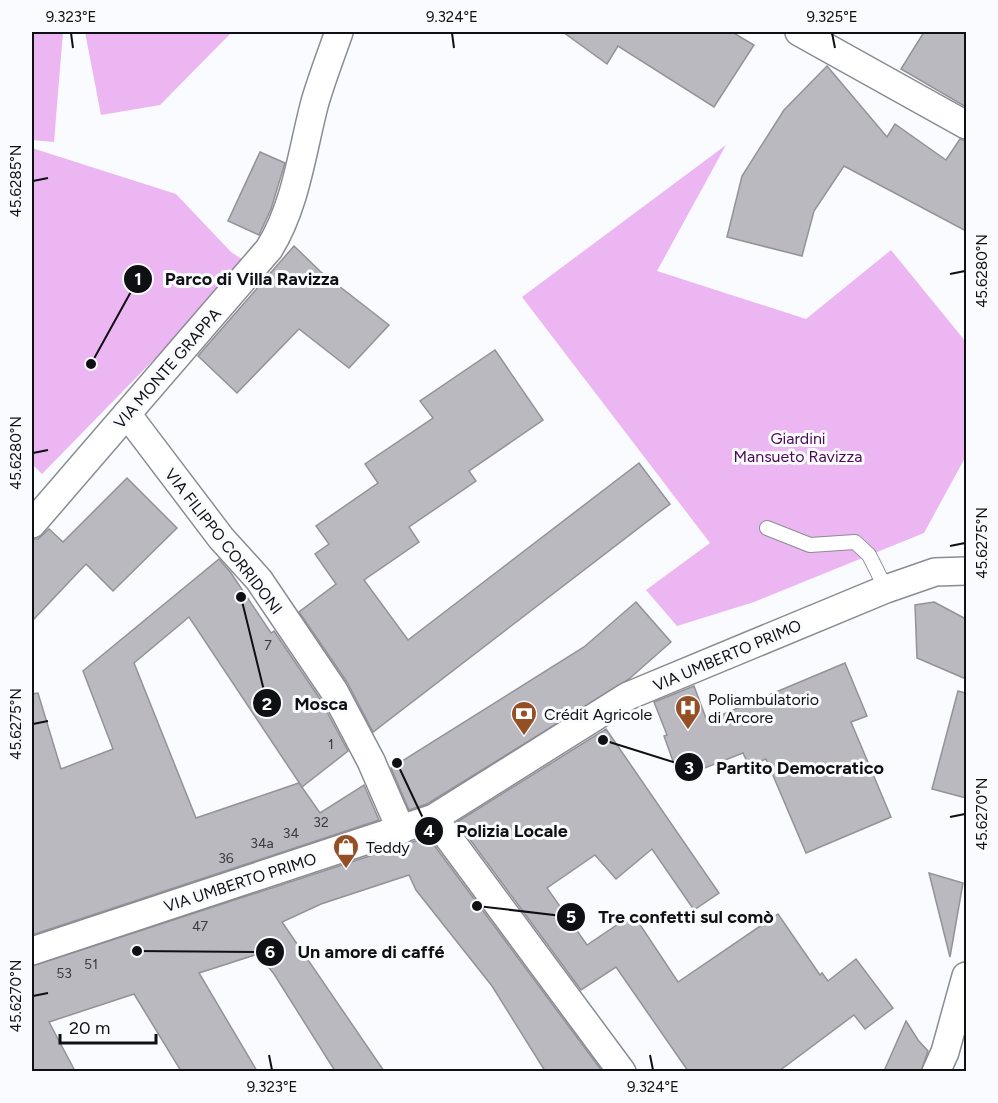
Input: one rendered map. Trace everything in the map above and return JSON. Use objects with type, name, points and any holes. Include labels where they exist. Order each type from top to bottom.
[{"type":"street","name":"VIA MONTE GRAPPA","points":[[32,524],[269,249],[280,231],[288,210],[316,99],[339,32]]},
{"type":"street","points":[[799,32],[966,125]]},
{"type":"street","name":"VIA FILIPPO CORRIDONI","points":[[127,414],[221,538],[259,580],[334,691],[371,761],[401,830]]},
{"type":"street","name":"VIA UMBERTO PRIMO","points":[[32,951],[435,818],[628,696],[886,589],[935,572],[966,571]]},
{"type":"street","points":[[435,818],[622,1071]]},
{"type":"street","points":[[936,1071],[945,1052],[966,976]]},
{"type":"lane","points":[[767,528],[810,545],[855,542],[869,555],[886,589]]},
{"type":"green space","points":[[32,32],[63,32],[54,142],[32,140]]},
{"type":"green space","points":[[85,32],[232,32],[160,105],[101,115]]},
{"type":"green space","name":"Giardini Mansueto Ravizza","points":[[726,145],[657,271],[806,319],[891,250],[966,342],[966,456],[924,533],[754,602],[677,626],[646,590],[710,543],[522,297]]},
{"type":"green space","points":[[32,148],[176,194],[231,252],[248,263],[42,474],[32,464]]},
{"type":"building","points":[[563,32],[732,32],[754,45],[714,107],[618,46],[607,64]]},
{"type":"building","points":[[924,32],[966,32],[966,107],[901,69]]},
{"type":"building","points":[[827,66],[887,137],[895,124],[946,160],[960,139],[966,141],[966,231],[844,166],[814,211],[802,256],[727,237],[742,176],[784,110]]},
{"type":"building","points":[[260,152],[285,163],[271,209],[259,235],[228,221]]},
{"type":"building","points":[[294,246],[321,272],[389,325],[349,368],[299,329],[237,393],[198,356]]},
{"type":"building","points":[[495,350],[543,420],[469,471],[476,481],[409,527],[419,542],[364,580],[408,640],[639,463],[670,504],[373,732],[347,682],[299,612],[336,584],[315,554],[329,544],[316,526],[378,483],[365,464],[433,418],[420,401]]},
{"type":"building","points":[[127,478],[177,528],[113,591],[86,564],[32,621],[32,539],[38,539],[49,529],[63,542]]},
{"type":"building","points":[[219,559],[271,633],[274,631],[320,699],[348,751],[302,787],[189,617],[134,663],[196,818],[299,783],[320,813],[364,785],[379,820],[32,935],[32,694],[38,693],[61,769],[113,749],[83,671]]},
{"type":"building","points":[[636,602],[671,642],[629,679],[427,804],[409,810],[391,768],[584,647]]},
{"type":"building","points":[[934,602],[966,619],[966,679],[917,658],[915,605]]},
{"type":"building","points":[[845,663],[867,716],[851,722],[891,817],[806,853],[766,759],[749,766],[743,753],[679,778],[664,736],[667,735],[654,702],[694,686],[707,721]]},
{"type":"building","points":[[958,691],[966,693],[966,798],[932,789]]},
{"type":"building","points":[[606,729],[719,893],[694,910],[652,849],[616,879],[595,855],[547,888],[587,945],[633,914],[678,982],[778,914],[820,975],[822,973],[828,981],[856,959],[893,1008],[865,1029],[854,1015],[779,1071],[688,1071],[616,967],[581,990],[457,822]]},
{"type":"building","points":[[428,837],[602,1071],[545,1071],[492,986],[416,890],[409,875],[321,904],[282,922],[384,1071],[335,1071],[274,974],[258,954],[199,973],[257,1071],[181,1071],[134,994],[49,1022],[75,1071],[32,1071],[32,966]]},
{"type":"building","points":[[929,873],[963,883],[950,957]]},
{"type":"building","points":[[906,1021],[928,1051],[921,1071],[884,1071]]},
{"type":"place","name":"Parco di Villa Ravizza","points":[[91,364]]},
{"type":"place","name":"Mosca","points":[[241,597]]},
{"type":"place","name":"Poliambulatorio di Arcore","points":[[688,731]]},
{"type":"place","name":"Crédit Agricole","points":[[524,737]]},
{"type":"place","name":"Partito Democratico","points":[[603,740]]},
{"type":"place","name":"Polizia Locale","points":[[397,763]]},
{"type":"place","name":"Teddy","points":[[346,870]]},
{"type":"place","name":"Tre confetti sul comò","points":[[477,906]]},
{"type":"place","name":"Un amore di caffé","points":[[137,951]]}]
